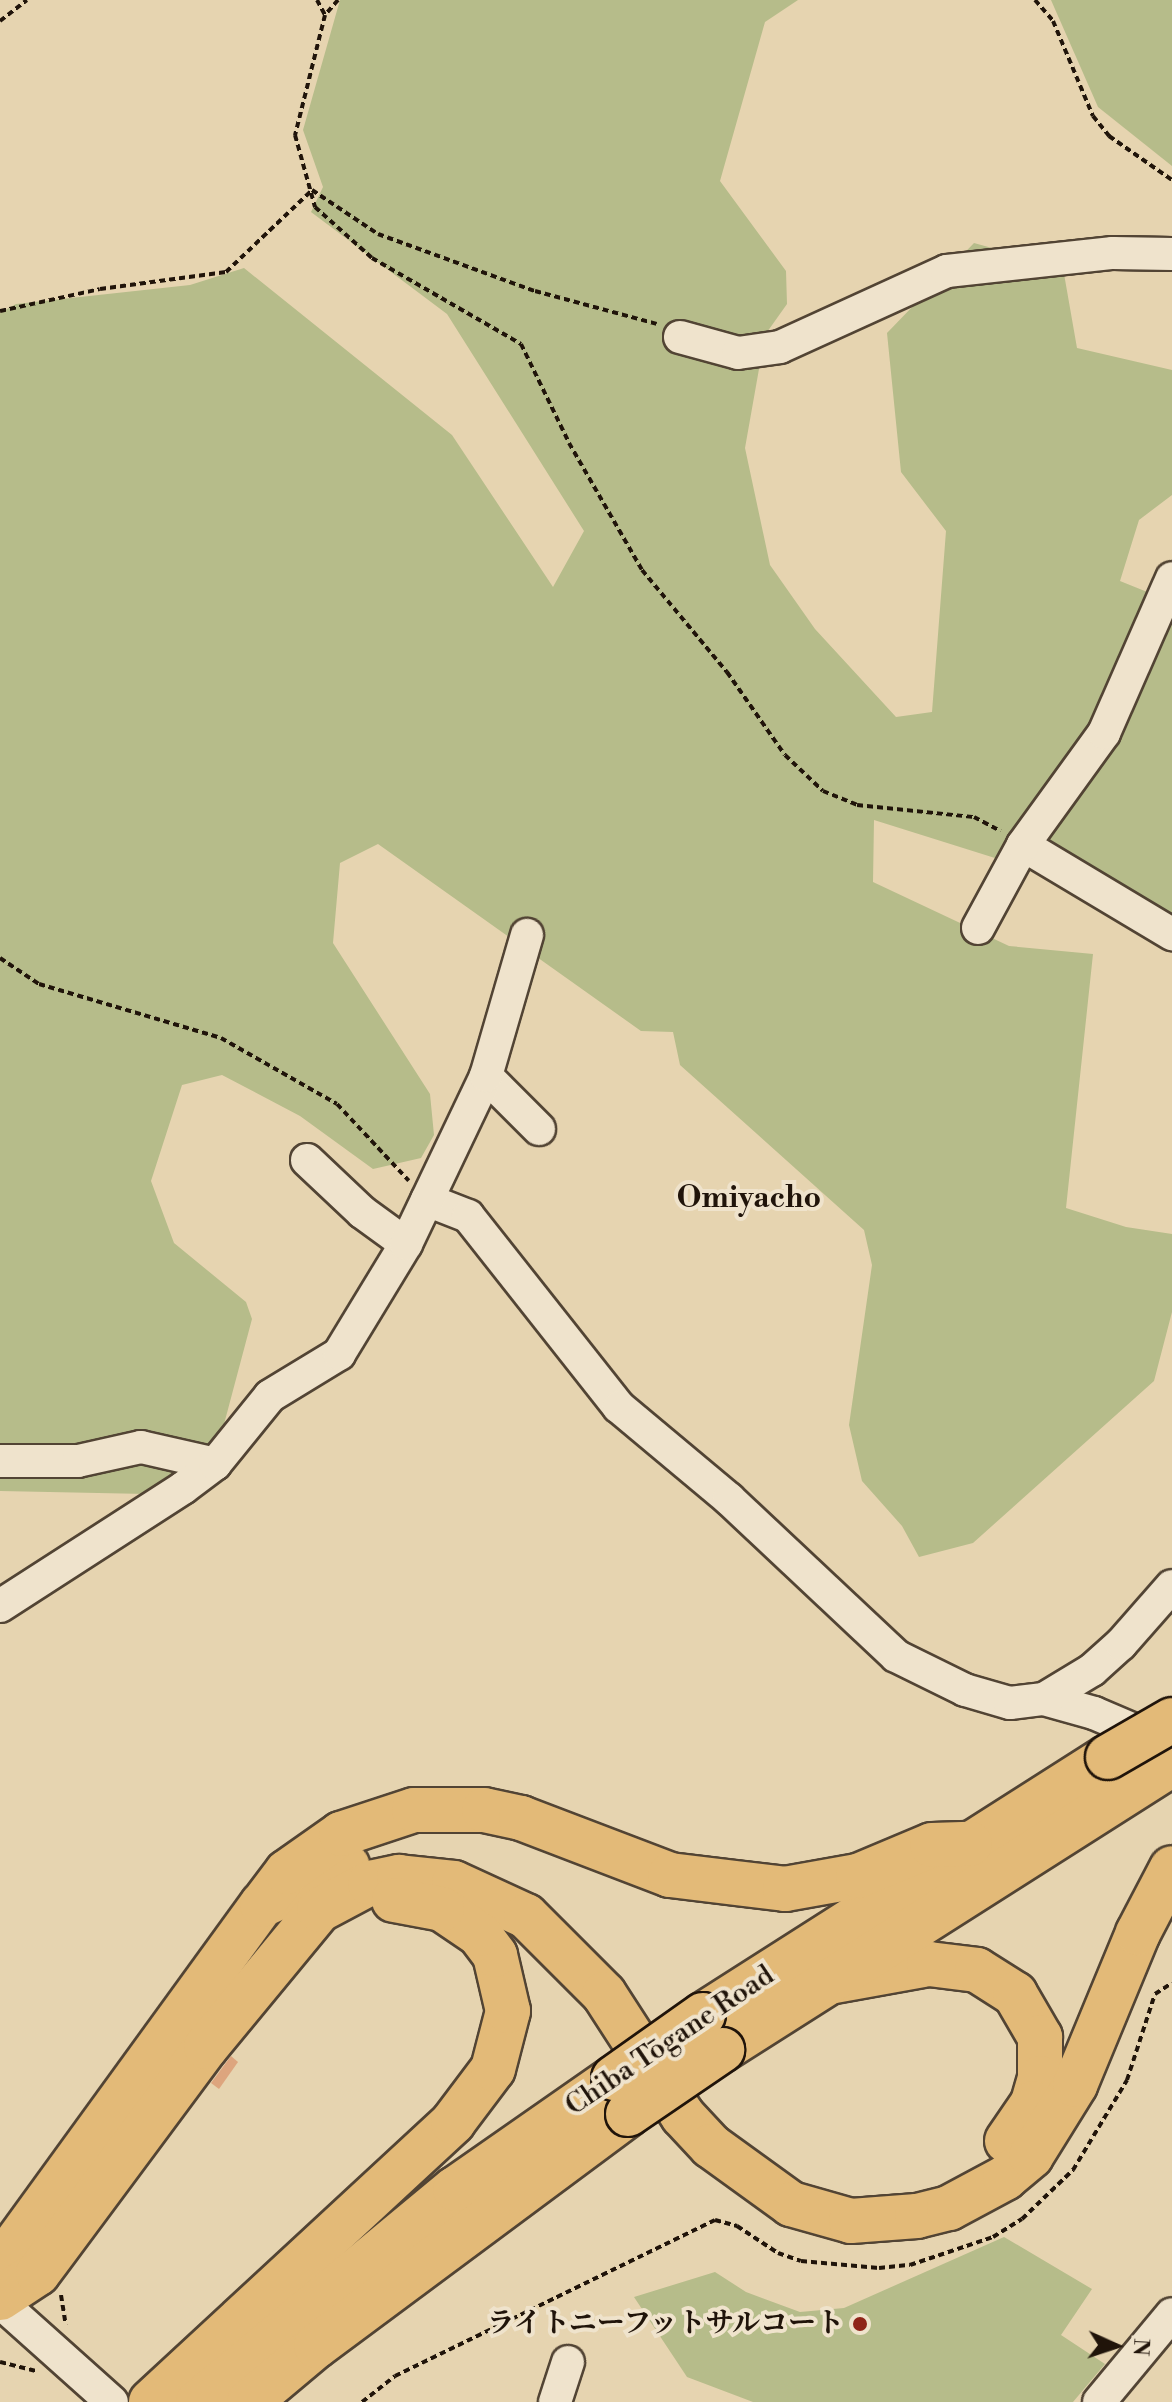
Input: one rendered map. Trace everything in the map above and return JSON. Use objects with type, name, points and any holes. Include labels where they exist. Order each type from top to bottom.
[{"type":"highway","name":"Chiba Tōgane Road","points":[[249,2402],[621,2096],[970,1844],[1172,1720]]},
{"type":"highway","name":"Chiba Tōgane Road","points":[[712,2033],[823,1983],[1050,1844],[1165,1762]]},
{"type":"highway","points":[[0,2291],[11,2250],[287,1872],[313,1851],[365,1823],[414,1810],[484,1810],[521,1818],[670,1875],[743,1888],[823,1885],[932,1845],[970,1844]]},
{"type":"highway","points":[[262,1905],[359,1861],[416,1854],[475,1862],[531,1886],[581,1930],[609,1960],[714,2109],[764,2157],[791,2173],[848,2192],[906,2193],[935,2187],[964,2173],[1006,2142],[1033,2103],[1040,2078],[1040,2037],[1015,1994],[977,1970],[929,1964],[823,1983]]},
{"type":"highway","points":[[0,2300],[38,2273],[206,2047],[309,1928],[319,1910],[340,1897],[399,1877],[454,1883],[505,1902],[577,1962],[683,2116],[736,2168],[791,2204],[851,2221],[883,2220],[949,2208],[1005,2178],[1031,2156],[1075,2085],[1138,1933],[1172,1868]]},
{"type":"highway","points":[[168,2400],[475,2098],[504,2040],[508,2011],[495,1955],[479,1934],[442,1909],[394,1900],[309,1928]]},
{"type":"highway","name":"Chiba Tōgane Road","points":[[168,2400],[455,2189],[621,2096]]},
{"type":"street","points":[[680,337],[738,353],[780,347],[947,271],[1113,253],[1172,254]]},
{"type":"street","points":[[978,928],[1023,845],[1104,733],[1172,578]]},
{"type":"street","points":[[1023,845],[1172,934]]},
{"type":"street","points":[[0,1606],[215,1464],[270,1396],[339,1354],[406,1244],[486,1076],[527,935]]},
{"type":"street","points":[[486,1076],[539,1129]]},
{"type":"street","points":[[307,1160],[362,1212],[406,1244]]},
{"type":"street","points":[[427,1200],[451,1205],[468,1216],[619,1407],[729,1499],[871,1638],[896,1656],[965,1690],[1010,1703],[1044,1699],[1094,1713],[1165,1762]]},
{"type":"street","points":[[0,1461],[78,1461],[141,1447],[215,1464]]},
{"type":"street","points":[[1044,1699],[1121,1644],[1172,1586]]},
{"type":"street","points":[[0,2300],[112,2402]]},
{"type":"street","points":[[1099,2402],[1172,2314]]},
{"type":"street","points":[[555,2402],[568,2362]]},
{"type":"path","points":[[0,21],[27,0]]},
{"type":"path","points":[[317,0],[325,15]]},
{"type":"path","points":[[338,0],[325,15],[295,135],[315,207],[372,258],[521,344],[569,443],[642,570],[727,672],[785,755],[823,791],[857,805],[974,817],[1023,845]]},
{"type":"path","points":[[1035,0],[1053,21],[1093,116],[1109,136],[1172,180]]},
{"type":"path","points":[[0,311],[100,289],[226,272],[312,190]]},
{"type":"path","points":[[312,190],[378,234],[535,291],[649,319],[680,337]]},
{"type":"path","points":[[0,958],[39,984],[221,1038],[337,1104],[427,1200]]},
{"type":"green space","points":[[340,0],[798,0],[765,22],[720,181],[786,271],[787,304],[765,335],[745,448],[770,565],[815,629],[896,717],[932,712],[946,531],[901,472],[887,333],[974,243],[1063,268],[1077,348],[1172,370],[1172,495],[1139,520],[1120,581],[1172,602],[1172,925],[1033,870],[874,820],[873,882],[1009,946],[1093,954],[1066,1208],[1126,1227],[1172,1234],[1172,1312],[1154,1381],[973,1543],[919,1557],[902,1526],[862,1481],[849,1425],[872,1265],[864,1230],[680,1065],[673,1032],[641,1031],[378,844],[340,863],[333,943],[430,1094],[434,1135],[421,1158],[373,1169],[300,1116],[222,1075],[182,1085],[151,1181],[174,1243],[246,1302],[252,1319],[219,1443],[147,1494],[0,1491],[0,313],[16,304],[190,285],[244,268],[452,435],[553,587],[584,531],[447,314],[311,212],[323,187],[303,130]]},
{"type":"green space","points":[[1051,0],[1172,0],[1172,166],[1098,107]]},
{"type":"green space","name":"ライトニーフットサルコート","points":[[1004,2237],[1092,2289],[1061,2335],[1105,2364],[1073,2402],[753,2402],[687,2377],[634,2297],[715,2272],[746,2292],[800,2312],[844,2308]]},
{"type":"building","points":[[231,2056],[238,2062],[219,2089],[211,2083]]},
{"type":"place","name":"ライトニーフットサルコート","points":[[860,2324]]},
{"type":"district","name":"Omiyacho","points":[[749,1198]]}]
